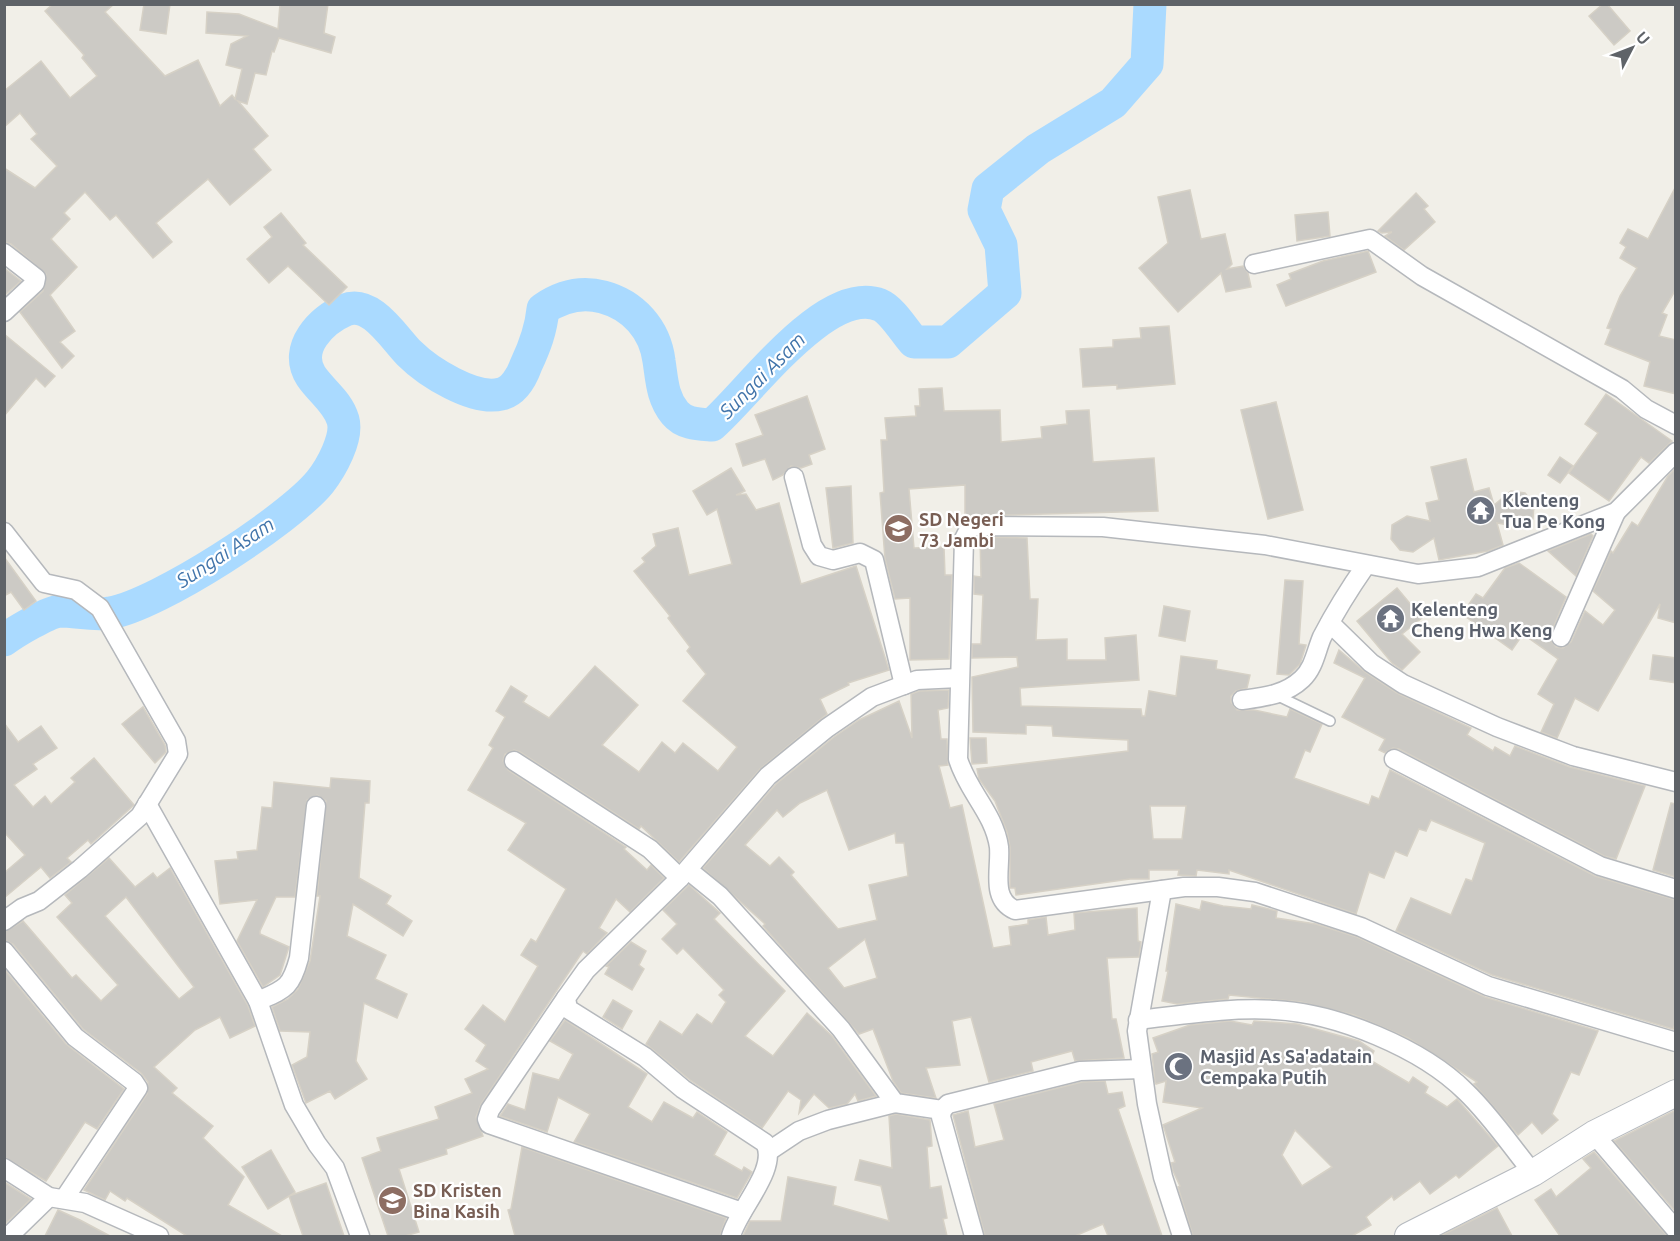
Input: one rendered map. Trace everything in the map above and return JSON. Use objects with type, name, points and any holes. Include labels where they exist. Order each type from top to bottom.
[{"type":"street","points":[[1254,264],[1370,239],[1422,276],[1622,389],[1646,409],[1676,425]]},
{"type":"street","points":[[4,253],[36,278],[36,283],[4,312]]},
{"type":"street","points":[[1561,637],[1616,512],[1676,452]]},
{"type":"street","points":[[794,477],[812,545],[819,556],[833,560],[860,553],[874,560],[904,685]]},
{"type":"street","points":[[1616,512],[1478,567],[1418,574],[1265,545],[1103,527],[975,526],[969,529],[963,539],[958,759],[964,780],[990,817],[999,846],[999,890],[1002,900],[1008,907],[1015,910],[1162,890],[1218,887],[1256,892],[1361,927],[1488,986],[1676,1042]]},
{"type":"street","points":[[4,532],[44,583],[76,590],[100,608],[176,741],[178,754],[140,816],[80,869],[39,901],[22,908],[4,921]]},
{"type":"street","points":[[1242,700],[1276,695],[1302,679],[1310,669],[1315,651],[1330,623],[1366,565]]},
{"type":"street","points":[[1330,623],[1371,663],[1403,684],[1497,727],[1573,756],[1676,782]]},
{"type":"street","points":[[742,1212],[489,1124],[487,1119],[490,1110],[586,970],[684,874],[768,776],[827,728],[872,697],[917,680],[959,678]]},
{"type":"street","points":[[1394,759],[1600,866],[1676,890]]},
{"type":"street","points":[[514,761],[720,896],[841,1029],[895,1103]]},
{"type":"street","points":[[147,804],[258,1001],[294,1105],[317,1144],[335,1168],[360,1236]]},
{"type":"street","points":[[258,1001],[286,988],[294,978],[299,958],[316,806]]},
{"type":"street","points":[[1162,890],[1137,1031],[1142,1069],[1164,1177],[1182,1236]]},
{"type":"street","points":[[4,951],[75,1037],[134,1082],[138,1088],[57,1198],[9,1236]]},
{"type":"street","points":[[566,998],[568,1009],[645,1057],[683,1089],[758,1137],[769,1151]]},
{"type":"street","points":[[1138,1020],[1206,1012],[1275,1010],[1331,1019],[1389,1042],[1434,1067],[1457,1084],[1489,1117],[1533,1173]]},
{"type":"street","points":[[974,1236],[941,1117],[942,1110],[948,1104],[1080,1071],[1142,1069]]},
{"type":"street","points":[[1408,1236],[1533,1173],[1594,1134],[1676,1093]]},
{"type":"street","points":[[731,1236],[766,1168],[769,1151],[799,1131],[828,1120],[895,1103],[942,1110]]},
{"type":"street","points":[[1594,1134],[1676,1230]]},
{"type":"street","points":[[4,1168],[57,1198],[100,1209],[159,1236]]},
{"type":"lane","points":[[1276,695],[1330,721]]},
{"type":"building","points":[[53,4],[114,4],[105,12],[165,76],[198,60],[220,106],[232,95],[235,99],[242,69],[226,65],[231,44],[247,36],[206,33],[207,12],[239,14],[278,29],[280,4],[328,4],[324,33],[335,37],[331,53],[279,38],[274,52],[272,51],[266,75],[255,73],[247,104],[238,101],[268,136],[253,149],[271,170],[230,205],[208,179],[156,223],[172,242],[153,258],[116,215],[110,220],[85,192],[64,213],[70,219],[51,239],[77,267],[50,295],[75,331],[60,342],[74,356],[62,368],[20,312],[43,291],[46,274],[11,244],[4,242],[4,168],[35,188],[57,166],[31,139],[37,134],[20,113],[4,127],[4,91],[41,61],[70,98],[97,76],[82,58],[84,55],[45,11]]},
{"type":"building","points":[[144,4],[170,4],[166,34],[140,30]]},
{"type":"building","points":[[1603,4],[1607,4],[1630,31],[1614,45],[1589,16]]},
{"type":"building","points":[[1676,186],[1676,289],[1662,313],[1667,315],[1659,336],[1676,340],[1676,394],[1644,386],[1650,362],[1605,344],[1611,329],[1607,328],[1620,296],[1637,268],[1620,258],[1626,247],[1620,243],[1628,229],[1648,239]]},
{"type":"building","points":[[1190,190],[1201,239],[1225,234],[1232,264],[1227,269],[1243,266],[1248,273],[1251,287],[1226,292],[1221,273],[1178,312],[1139,268],[1168,243],[1158,197]]},
{"type":"building","points":[[1416,193],[1428,206],[1424,209],[1435,222],[1404,250],[1385,236],[1392,232],[1378,231]]},
{"type":"building","points":[[1328,212],[1330,236],[1297,241],[1295,215]]},
{"type":"building","points":[[281,213],[306,243],[303,245],[347,287],[329,305],[288,266],[269,283],[247,259],[272,237],[264,227]]},
{"type":"building","points":[[1368,251],[1376,272],[1286,306],[1277,285],[1291,279],[1289,274],[1323,261]]},
{"type":"building","points":[[4,268],[21,281],[6,294],[4,292]]},
{"type":"building","points":[[1169,326],[1175,384],[1117,389],[1117,385],[1083,387],[1080,349],[1113,347],[1113,340],[1141,338],[1140,328]]},
{"type":"building","points":[[4,334],[55,376],[45,387],[36,378],[4,416]]},
{"type":"building","points":[[942,388],[944,411],[1000,410],[1001,442],[1042,438],[1041,427],[1067,424],[1066,411],[1089,410],[1093,462],[1154,458],[1158,511],[965,516],[965,485],[909,489],[914,548],[944,547],[945,575],[952,575],[949,659],[910,660],[910,598],[895,599],[885,559],[880,493],[884,492],[881,440],[887,440],[885,418],[916,416],[915,406],[920,406],[919,389]]},
{"type":"building","points":[[1606,394],[1672,441],[1649,463],[1641,457],[1609,501],[1569,473],[1598,433],[1585,424]]},
{"type":"building","points":[[807,396],[825,449],[809,455],[812,464],[801,468],[791,466],[783,475],[773,480],[765,459],[743,466],[736,444],[763,435],[755,415]]},
{"type":"building","points":[[1276,402],[1303,510],[1268,519],[1241,410]]},
{"type":"building","points":[[1560,457],[1573,466],[1560,483],[1548,475]]},
{"type":"building","name":"Klenteng Tua Pe Kong","points":[[1466,459],[1474,492],[1489,488],[1494,505],[1511,491],[1525,493],[1534,504],[1533,519],[1520,527],[1497,523],[1503,545],[1488,551],[1439,560],[1434,538],[1413,552],[1400,550],[1391,539],[1392,525],[1407,516],[1430,521],[1426,503],[1439,500],[1431,467]]},
{"type":"building","points":[[731,468],[745,491],[736,495],[746,494],[756,510],[779,503],[801,584],[856,566],[889,670],[848,683],[849,685],[820,699],[827,714],[760,769],[679,862],[641,826],[639,829],[520,752],[514,750],[505,754],[503,761],[508,770],[626,847],[624,849],[647,870],[651,865],[664,878],[630,912],[616,899],[599,928],[607,933],[587,954],[583,951],[481,1104],[476,1117],[483,1136],[446,1149],[447,1154],[399,1169],[419,1232],[405,1236],[388,1236],[362,1158],[381,1151],[377,1138],[439,1119],[435,1107],[472,1093],[465,1079],[488,1069],[476,1061],[486,1045],[465,1029],[483,1005],[505,1022],[538,966],[521,955],[531,939],[536,942],[566,889],[508,850],[526,823],[468,790],[493,748],[489,745],[505,717],[496,711],[511,686],[527,696],[523,702],[549,718],[595,666],[638,705],[602,745],[639,772],[662,742],[675,753],[683,743],[718,771],[737,747],[683,701],[706,674],[687,651],[690,647],[668,618],[670,616],[634,571],[645,562],[642,558],[656,546],[653,534],[678,528],[689,575],[732,564],[717,509],[707,515],[693,491]]},
{"type":"building","points":[[1676,468],[1676,623],[1658,618],[1660,604],[1598,711],[1575,698],[1557,738],[1541,732],[1554,704],[1538,694],[1558,659],[1523,634],[1512,650],[1462,614],[1476,594],[1483,598],[1505,568],[1519,563],[1566,597],[1551,633],[1550,639],[1556,647],[1563,648],[1571,642],[1585,611],[1603,625],[1615,610],[1593,591],[1611,551],[1613,553],[1632,522],[1638,526],[1668,476]]},
{"type":"building","points":[[851,486],[853,543],[833,548],[826,488]]},
{"type":"building","points":[[1591,534],[1593,536],[1576,576],[1548,551]]},
{"type":"building","points":[[980,537],[1027,538],[1030,599],[1038,599],[1036,640],[1067,639],[1067,660],[1106,660],[1105,638],[1136,635],[1139,680],[1020,688],[1021,706],[1141,709],[1142,716],[1145,716],[1149,691],[1176,696],[1181,656],[1217,661],[1216,669],[1250,675],[1247,688],[1236,691],[1231,696],[1231,702],[1237,710],[1254,710],[1287,717],[1290,709],[1322,724],[1310,752],[1305,750],[1294,778],[1369,805],[1372,796],[1379,799],[1390,770],[1595,876],[1676,900],[1676,1022],[1673,1029],[1492,975],[1396,931],[1411,898],[1451,915],[1466,879],[1472,881],[1485,843],[1431,820],[1426,831],[1419,829],[1407,856],[1395,851],[1384,878],[1369,872],[1356,914],[1229,870],[1229,874],[1197,870],[1196,876],[1178,875],[1179,870],[1149,870],[1149,879],[1130,879],[1016,895],[1015,888],[1010,888],[1010,847],[1007,832],[995,801],[979,779],[977,769],[1128,751],[1128,740],[1053,736],[1052,726],[1026,725],[1026,734],[973,732],[972,677],[1018,667],[1017,657],[972,658],[972,644],[981,644],[983,595],[974,594],[974,576],[981,577]],"holes":[[[1150,806],[1186,806],[1182,839],[1153,839]]]},
{"type":"building","points":[[4,557],[36,601],[24,610],[11,592],[4,596]]},
{"type":"building","points":[[1285,580],[1303,581],[1299,644],[1306,645],[1300,664],[1289,675],[1277,674]]},
{"type":"building","name":"Kelenteng Cheng Hwa Keng","points":[[1397,588],[1422,618],[1402,634],[1420,652],[1402,670],[1392,663],[1357,621]]},
{"type":"building","points":[[1164,606],[1190,611],[1185,641],[1159,636]]},
{"type":"building","points":[[1339,650],[1365,672],[1397,693],[1471,728],[1467,735],[1493,751],[1495,747],[1510,756],[1515,746],[1570,767],[1645,786],[1616,859],[1604,856],[1399,749],[1393,748],[1385,753],[1379,750],[1385,739],[1342,717],[1365,678],[1334,663]]},
{"type":"building","points":[[1653,655],[1676,658],[1676,683],[1650,679]]},
{"type":"building","points":[[949,690],[948,708],[938,710],[941,739],[947,739],[948,765],[939,766],[950,808],[962,805],[993,948],[1011,945],[1009,927],[1028,924],[1028,920],[1046,917],[1048,935],[1075,930],[1074,913],[1137,908],[1138,941],[1141,942],[1139,957],[1107,958],[1112,1019],[1116,1019],[1124,1058],[1075,1061],[1072,1051],[1031,1062],[1033,1071],[989,1082],[971,1017],[952,1021],[960,1065],[926,1068],[936,1098],[901,1093],[893,1081],[873,1029],[859,1034],[763,926],[765,924],[703,868],[776,784],[834,737],[859,720],[899,701],[912,738],[911,694],[919,691]],"holes":[[[827,790],[849,850],[895,833],[896,843],[904,843],[908,876],[869,885],[877,920],[838,929],[791,875],[794,872],[779,857],[770,866],[745,845],[777,810],[783,817],[800,803]],[[865,939],[877,978],[844,988],[828,968]]]},
{"type":"building","points":[[143,707],[165,745],[166,752],[155,763],[122,724]]},
{"type":"building","points":[[4,723],[18,742],[41,726],[57,748],[33,764],[37,769],[14,785],[33,807],[45,796],[51,804],[75,782],[71,778],[94,758],[134,805],[91,844],[88,840],[67,858],[71,862],[50,878],[41,867],[4,898],[4,873],[25,855],[4,832]]},
{"type":"building","points":[[970,738],[986,738],[987,763],[972,764]]},
{"type":"building","points":[[331,778],[370,781],[369,803],[365,803],[359,878],[391,896],[386,904],[412,921],[403,936],[353,904],[347,936],[386,955],[375,979],[407,994],[397,1018],[364,1003],[356,1061],[367,1079],[335,1099],[330,1091],[306,1103],[292,1065],[307,1057],[310,1032],[280,1031],[272,1007],[288,999],[298,989],[310,961],[320,896],[317,896],[326,801],[317,795],[307,800],[295,897],[276,897],[260,931],[260,934],[289,947],[280,975],[263,987],[237,941],[257,900],[220,904],[215,861],[238,859],[237,852],[257,850],[262,807],[272,808],[274,782],[330,788]]},
{"type":"building","points":[[1671,803],[1676,804],[1676,877],[1653,870]]},
{"type":"building","points":[[109,858],[135,887],[153,873],[157,878],[170,868],[248,1006],[255,1026],[230,1038],[220,1017],[195,1030],[154,1067],[177,1088],[172,1093],[213,1126],[203,1138],[244,1177],[228,1205],[282,1236],[187,1236],[127,1198],[125,1201],[110,1191],[105,1200],[84,1190],[147,1094],[148,1082],[141,1073],[83,1029],[13,944],[4,940],[4,932],[23,921],[72,978],[76,975],[101,1001],[118,985],[57,917],[72,903],[65,895]],"holes":[[[126,897],[194,987],[179,999],[105,916]]]},
{"type":"building","points":[[689,885],[720,913],[714,919],[785,991],[745,1036],[773,1056],[807,1013],[832,1036],[876,1096],[858,1101],[855,1094],[847,1104],[829,1108],[814,1094],[799,1113],[801,1100],[788,1091],[762,1128],[690,1080],[646,1044],[660,1021],[682,1035],[697,1014],[712,1024],[726,1002],[719,995],[724,990],[683,948],[677,954],[662,939],[677,924],[663,910]]},
{"type":"building","points":[[1202,901],[1251,909],[1252,905],[1277,911],[1276,918],[1316,924],[1357,937],[1485,997],[1598,1031],[1579,1075],[1571,1072],[1552,1114],[1558,1120],[1542,1134],[1532,1122],[1518,1135],[1474,1084],[1477,1082],[1408,1038],[1354,1015],[1301,1002],[1229,995],[1228,999],[1177,1004],[1162,1001],[1176,904],[1200,910]]},
{"type":"building","points":[[631,942],[646,951],[639,965],[644,969],[632,990],[605,974],[609,967],[606,966]]},
{"type":"building","points":[[4,969],[66,1044],[124,1089],[97,1129],[85,1122],[46,1181],[4,1157]]},
{"type":"building","points":[[613,1000],[632,1011],[622,1029],[603,1017]]},
{"type":"building","points":[[565,1020],[647,1074],[628,1107],[652,1122],[664,1102],[693,1118],[697,1112],[727,1132],[714,1155],[742,1171],[744,1167],[752,1172],[737,1198],[574,1142],[590,1114],[558,1097],[547,1132],[500,1116],[508,1104],[525,1110],[533,1073],[559,1080],[573,1054],[550,1041]]},
{"type":"building","points":[[1230,1021],[1252,1025],[1254,1021],[1297,1024],[1359,1041],[1374,1051],[1370,1060],[1409,1083],[1413,1077],[1428,1087],[1425,1093],[1447,1107],[1457,1099],[1498,1146],[1459,1178],[1456,1175],[1430,1194],[1420,1181],[1394,1200],[1392,1196],[1366,1217],[1371,1225],[1352,1236],[1193,1236],[1178,1187],[1180,1186],[1173,1171],[1171,1163],[1175,1162],[1163,1125],[1202,1108],[1163,1102],[1166,1081],[1156,1084],[1152,1054],[1158,1052],[1153,1038],[1190,1025]],"holes":[[[1295,1130],[1332,1167],[1302,1186],[1282,1155]]]},
{"type":"building","points":[[1105,1081],[1108,1094],[1122,1092],[1125,1106],[1118,1109],[1162,1236],[1108,1236],[1103,1224],[1075,1236],[985,1236],[953,1115],[968,1111],[975,1147],[1004,1140],[994,1104],[1082,1082]]},
{"type":"building","points":[[1676,1110],[1676,1212],[1614,1141]]},
{"type":"building","points":[[896,1114],[930,1120],[932,1146],[927,1147],[930,1188],[941,1186],[947,1218],[943,1219],[947,1236],[743,1236],[750,1221],[781,1221],[788,1177],[836,1187],[833,1205],[889,1221],[881,1186],[855,1180],[860,1160],[892,1168],[889,1116]]},
{"type":"building","points":[[522,1147],[726,1218],[720,1236],[515,1236],[508,1210],[511,1209]]},
{"type":"building","points":[[271,1150],[295,1192],[268,1209],[242,1167]]},
{"type":"building","points":[[1594,1152],[1667,1236],[1560,1236],[1535,1200],[1551,1189],[1556,1197],[1591,1168],[1583,1159]]},
{"type":"building","points":[[4,1182],[31,1199],[4,1225]]},
{"type":"building","points":[[326,1183],[344,1236],[303,1236],[289,1196]]},
{"type":"building","points":[[1497,1208],[1512,1236],[1440,1236]]},
{"type":"building","points":[[58,1210],[80,1220],[110,1236],[45,1236]]},
{"type":"waterway","name":"Sungai Asam","points":[[4,640],[55,612],[98,614],[132,607],[221,559],[253,538],[304,498],[329,469],[341,444],[344,427],[341,414],[311,376],[306,366],[305,355],[308,345],[319,328],[345,310],[355,308],[373,315],[417,361],[452,383],[465,389],[490,395],[506,392],[520,378],[537,338],[543,309],[572,296],[603,297],[633,312],[647,329],[657,349],[665,395],[675,413],[687,421],[712,425],[790,345],[813,325],[836,310],[859,303],[880,305],[894,316],[914,342],[948,342],[1005,293],[1001,245],[984,210],[988,189],[1038,149],[1113,103],[1147,64],[1150,4]]},
{"type":"place","name":"Klenteng Tua Pe Kong","points":[[1481,510]]},
{"type":"place","name":"SD Negeri 73 Jambi","points":[[898,529]]},
{"type":"place","name":"Kelenteng Cheng Hwa Keng","points":[[1390,619]]},
{"type":"place","name":"Masjid As Sa'adatain Cempaka Putih","points":[[1179,1066]]},
{"type":"place","name":"SD Kristen Bina Kasih","points":[[392,1200]]}]
